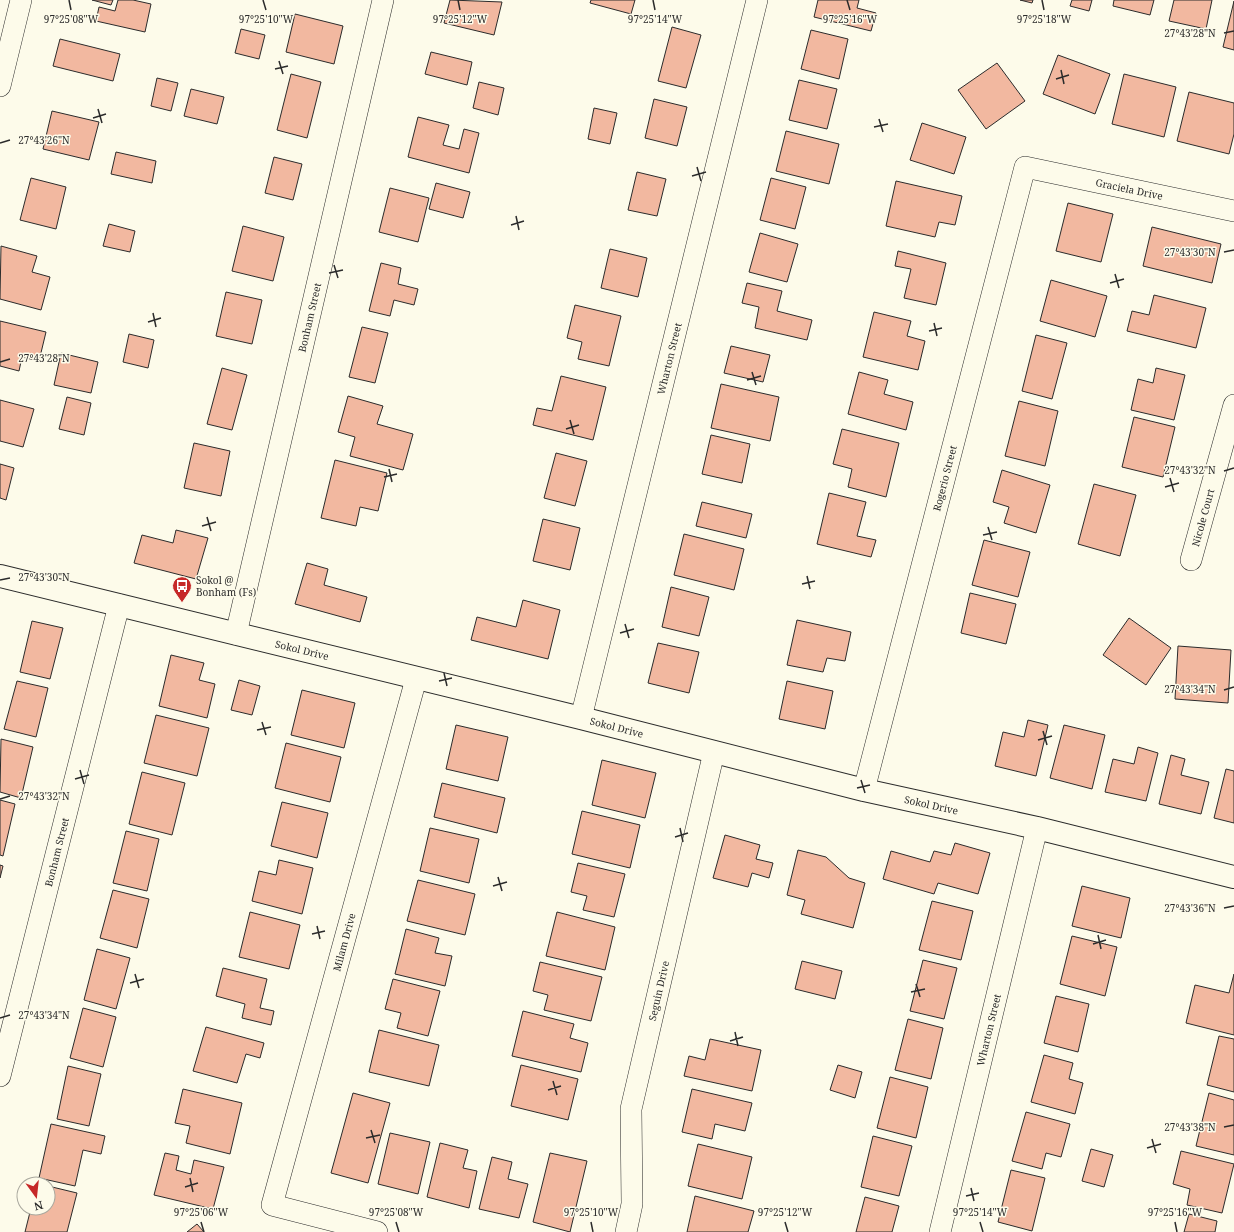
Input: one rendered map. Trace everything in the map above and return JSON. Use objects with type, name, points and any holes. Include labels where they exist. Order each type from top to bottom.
[{"type":"street","points":[[0,86],[21,0]]},
{"type":"street","name":"Bonham Street","points":[[236,634],[383,0]]},
{"type":"street","name":"Wharton Street","points":[[581,718],[757,0]]},
{"type":"street","name":"Graciela Drive","points":[[1025,167],[1234,211]]},
{"type":"street","name":"Rogerio Street","points":[[864,790],[1025,167]]},
{"type":"street","name":"Nicole Court","points":[[1190,560],[1234,406]]},
{"type":"street","name":"Sokol Drive","points":[[0,576],[416,679],[581,718],[864,790],[1037,828],[1234,878]]},
{"type":"street","name":"Bonham Street","points":[[0,1076],[119,605]]},
{"type":"street","name":"Milam Drive","points":[[377,1232],[272,1205],[416,679]]},
{"type":"street","name":"Seguin Drive","points":[[626,1232],[632,1204],[631,1109],[714,752]]},
{"type":"street","name":"Wharton Street","points":[[940,1232],[1037,828]]},
{"type":"building","points":[[92,0],[113,0],[111,5]]},
{"type":"building","points":[[118,0],[133,0],[151,4],[145,32],[96,21],[99,7],[115,11]]},
{"type":"building","points":[[450,0],[502,2],[494,35],[444,23]]},
{"type":"building","points":[[591,0],[635,0],[631,14],[590,3]]},
{"type":"building","points":[[818,0],[859,0],[857,8],[876,13],[871,31],[814,17]]},
{"type":"building","points":[[1020,0],[1033,0],[1032,3]]},
{"type":"building","points":[[1072,0],[1092,0],[1089,11],[1070,6]]},
{"type":"building","points":[[1114,0],[1154,0],[1150,15],[1113,6]]},
{"type":"building","points":[[1174,0],[1212,0],[1206,29],[1169,21]]},
{"type":"building","points":[[1234,1],[1234,50],[1223,47]]},
{"type":"building","points":[[295,14],[343,26],[334,64],[286,52]]},
{"type":"building","points":[[672,27],[701,35],[686,88],[658,81]]},
{"type":"building","points":[[241,29],[265,35],[259,59],[235,53]]},
{"type":"building","points":[[811,30],[848,39],[839,79],[801,69]]},
{"type":"building","points":[[60,39],[120,54],[113,81],[53,66]]},
{"type":"building","points":[[431,52],[472,62],[467,85],[425,74]]},
{"type":"building","points":[[1058,55],[1110,74],[1095,114],[1043,94]]},
{"type":"building","points":[[997,63],[1025,101],[986,129],[958,90]]},
{"type":"building","points":[[291,74],[321,82],[307,138],[277,130]]},
{"type":"building","points":[[1124,74],[1176,87],[1164,137],[1112,124]]},
{"type":"building","points":[[157,78],[178,83],[171,111],[151,106]]},
{"type":"building","points":[[799,80],[837,89],[827,129],[789,120]]},
{"type":"building","points":[[479,82],[504,88],[498,115],[473,108]]},
{"type":"building","points":[[191,89],[224,97],[217,124],[184,116]]},
{"type":"building","points":[[1189,92],[1234,103],[1234,134],[1229,154],[1177,141]]},
{"type":"building","points":[[654,99],[687,107],[677,146],[645,138]]},
{"type":"building","points":[[594,108],[617,113],[610,144],[588,139]]},
{"type":"building","points":[[52,111],[99,122],[89,160],[43,149]]},
{"type":"building","points":[[418,117],[449,125],[443,145],[459,149],[464,129],[479,133],[469,173],[408,157]]},
{"type":"building","points":[[922,123],[966,137],[954,174],[910,160]]},
{"type":"building","points":[[786,131],[839,144],[829,184],[776,171]]},
{"type":"building","points":[[116,152],[156,161],[152,183],[111,174]]},
{"type":"building","points":[[274,157],[302,164],[293,200],[265,193]]},
{"type":"building","points":[[637,172],[666,179],[657,216],[628,210]]},
{"type":"building","points":[[31,178],[66,187],[56,229],[20,220]]},
{"type":"building","points":[[771,178],[806,187],[795,229],[760,220]]},
{"type":"building","points":[[896,181],[962,196],[955,225],[939,222],[935,237],[886,226]]},
{"type":"building","points":[[436,183],[470,192],[463,218],[429,209]]},
{"type":"building","points":[[390,188],[429,198],[418,242],[379,232]]},
{"type":"building","points":[[1068,203],[1113,214],[1101,262],[1056,251]]},
{"type":"building","points":[[109,224],[135,231],[130,252],[103,246]]},
{"type":"building","points":[[243,226],[284,237],[273,281],[232,271]]},
{"type":"building","points":[[1152,227],[1221,244],[1212,283],[1143,266]]},
{"type":"building","points":[[760,233],[798,244],[787,282],[749,272]]},
{"type":"building","points":[[1,246],[37,256],[32,272],[50,277],[41,310],[0,299]]},
{"type":"building","points":[[610,249],[647,258],[638,297],[601,288]]},
{"type":"building","points":[[898,251],[946,263],[936,305],[904,298],[911,269],[895,266]]},
{"type":"building","points":[[381,263],[401,268],[398,284],[418,289],[414,305],[394,300],[390,316],[369,311]]},
{"type":"building","points":[[1051,280],[1107,296],[1095,337],[1040,321]]},
{"type":"building","points":[[747,283],[782,291],[777,311],[812,320],[807,340],[755,328],[759,307],[742,303]]},
{"type":"building","points":[[226,292],[262,300],[252,344],[216,336]]},
{"type":"building","points":[[1154,295],[1206,308],[1196,348],[1127,331],[1132,311],[1149,315]]},
{"type":"building","points":[[575,305],[621,316],[609,366],[578,359],[582,342],[567,338]]},
{"type":"building","points":[[874,312],[911,321],[907,336],[925,341],[918,370],[863,357]]},
{"type":"building","points":[[0,321],[46,332],[39,361],[22,357],[19,371],[0,366]]},
{"type":"building","points":[[362,327],[388,333],[375,383],[349,377]]},
{"type":"building","points":[[129,334],[154,340],[148,368],[123,362]]},
{"type":"building","points":[[1036,335],[1067,343],[1052,399],[1022,391]]},
{"type":"building","points":[[731,346],[770,355],[763,382],[724,373]]},
{"type":"building","points":[[61,353],[98,362],[91,393],[54,385]]},
{"type":"building","points":[[222,368],[247,375],[232,430],[207,424]]},
{"type":"building","points":[[1156,368],[1185,375],[1174,420],[1131,410],[1138,379],[1153,383]]},
{"type":"building","points":[[859,372],[888,380],[884,394],[913,402],[906,430],[848,414]]},
{"type":"building","points":[[561,376],[606,387],[593,440],[533,425],[537,408],[552,411]]},
{"type":"building","points":[[721,384],[779,397],[770,441],[711,428]]},
{"type":"building","points":[[348,396],[383,406],[377,424],[413,434],[403,470],[350,456],[355,437],[338,432]]},
{"type":"building","points":[[67,397],[91,403],[84,435],[59,429]]},
{"type":"building","points":[[0,400],[34,409],[23,447],[0,441]]},
{"type":"building","points":[[1019,401],[1058,411],[1045,466],[1005,456]]},
{"type":"building","points":[[1134,417],[1175,427],[1163,477],[1122,467]]},
{"type":"building","points":[[842,429],[899,443],[886,497],[848,487],[852,469],[833,464]]},
{"type":"building","points":[[711,435],[750,444],[742,483],[702,474]]},
{"type":"building","points":[[194,443],[230,451],[221,496],[184,488]]},
{"type":"building","points":[[556,453],[587,461],[575,506],[544,498]]},
{"type":"building","points":[[335,460],[387,473],[378,511],[360,507],[356,526],[321,518]]},
{"type":"building","points":[[0,464],[14,468],[6,500],[0,498]]},
{"type":"building","points":[[1002,470],[1050,485],[1036,533],[1004,523],[1009,507],[993,502]]},
{"type":"building","points":[[1094,484],[1136,495],[1120,556],[1078,544]]},
{"type":"building","points":[[829,493],[866,502],[857,536],[876,540],[871,557],[817,544]]},
{"type":"building","points":[[702,502],[752,514],[746,538],[696,526]]},
{"type":"building","points":[[543,519],[580,528],[570,570],[533,561]]},
{"type":"building","points":[[176,530],[208,538],[196,579],[134,563],[142,535],[173,543]]},
{"type":"building","points":[[684,534],[744,549],[734,590],[674,575]]},
{"type":"building","points":[[984,540],[1030,552],[1018,597],[972,585]]},
{"type":"building","points":[[307,563],[328,569],[324,585],[367,597],[360,622],[295,604]]},
{"type":"building","points":[[671,587],[709,597],[699,636],[662,627]]},
{"type":"building","points":[[970,593],[1016,604],[1006,644],[961,633]]},
{"type":"building","points":[[523,600],[560,610],[548,659],[471,640],[477,617],[516,627]]},
{"type":"building","points":[[1129,618],[1171,648],[1146,685],[1103,655]]},
{"type":"building","points":[[797,620],[851,632],[845,661],[827,658],[823,672],[787,665]]},
{"type":"building","points":[[32,621],[63,628],[50,679],[20,672]]},
{"type":"building","points":[[658,643],[699,652],[689,693],[648,683]]},
{"type":"building","points":[[1178,646],[1231,650],[1228,703],[1175,699]]},
{"type":"building","points":[[171,655],[204,663],[199,680],[215,684],[207,718],[159,706]]},
{"type":"building","points":[[239,680],[260,686],[252,715],[231,710]]},
{"type":"building","points":[[17,681],[48,688],[36,737],[4,729]]},
{"type":"building","points":[[787,681],[833,691],[825,729],[779,719]]},
{"type":"building","points":[[302,690],[355,703],[344,748],[291,735]]},
{"type":"building","points":[[156,715],[209,728],[197,776],[144,763]]},
{"type":"building","points":[[1028,720],[1048,725],[1036,776],[995,766],[1003,732],[1024,737]]},
{"type":"building","points":[[456,725],[508,737],[498,781],[446,769]]},
{"type":"building","points":[[1064,725],[1105,735],[1092,789],[1050,778]]},
{"type":"building","points":[[1,739],[33,747],[21,798],[0,792]]},
{"type":"building","points":[[286,743],[341,757],[330,802],[275,788]]},
{"type":"building","points":[[1138,747],[1158,753],[1146,801],[1105,792],[1113,759],[1134,764]]},
{"type":"building","points":[[1171,755],[1185,759],[1181,775],[1209,782],[1201,814],[1159,804]]},
{"type":"building","points":[[602,760],[656,773],[645,818],[592,805]]},
{"type":"building","points":[[1226,769],[1234,771],[1234,823],[1214,818]]},
{"type":"building","points":[[142,772],[185,783],[172,835],[129,824]]},
{"type":"building","points":[[442,783],[505,798],[497,833],[434,817]]},
{"type":"building","points":[[0,800],[15,804],[3,856],[0,855]]},
{"type":"building","points":[[282,802],[328,813],[317,858],[271,846]]},
{"type":"building","points":[[582,811],[640,825],[630,868],[572,854]]},
{"type":"building","points":[[430,828],[479,839],[469,883],[420,871]]},
{"type":"building","points":[[126,831],[159,839],[147,891],[113,883]]},
{"type":"building","points":[[725,835],[760,845],[756,859],[773,863],[769,878],[752,873],[748,887],[713,878]]},
{"type":"building","points":[[955,843],[990,853],[978,894],[938,883],[934,894],[883,879],[891,851],[930,862],[934,851],[951,855]]},
{"type":"building","points":[[798,850],[826,857],[849,878],[865,883],[853,928],[801,914],[805,900],[787,895]]},
{"type":"building","points":[[279,860],[313,868],[302,914],[252,901],[259,871],[276,875]]},
{"type":"building","points":[[578,863],[625,874],[614,917],[583,910],[587,896],[571,892]]},
{"type":"building","points":[[0,865],[3,866],[0,878]]},
{"type":"building","points":[[418,880],[475,894],[465,935],[407,921]]},
{"type":"building","points":[[1082,886],[1130,898],[1121,938],[1072,926]]},
{"type":"building","points":[[113,890],[149,899],[137,948],[100,938]]},
{"type":"building","points":[[932,901],[973,911],[961,960],[919,950]]},
{"type":"building","points":[[250,912],[300,925],[289,969],[239,957]]},
{"type":"building","points":[[557,912],[615,927],[605,970],[546,956]]},
{"type":"building","points":[[406,929],[439,938],[435,953],[452,956],[445,986],[395,974]]},
{"type":"building","points":[[1072,936],[1117,947],[1105,996],[1060,984]]},
{"type":"building","points":[[97,949],[130,958],[116,1009],[84,1000]]},
{"type":"building","points":[[923,960],[957,968],[944,1019],[910,1011]]},
{"type":"building","points":[[802,961],[842,971],[835,999],[795,989]]},
{"type":"building","points":[[540,962],[602,977],[591,1021],[544,1010],[548,995],[533,991]]},
{"type":"building","points":[[223,968],[267,979],[260,1008],[274,1011],[271,1025],[242,1018],[245,1004],[216,996]]},
{"type":"building","points":[[1234,974],[1234,1035],[1186,1023],[1195,985],[1229,993]]},
{"type":"building","points":[[393,979],[440,991],[428,1036],[397,1028],[401,1013],[385,1009]]},
{"type":"building","points":[[1056,996],[1089,1004],[1078,1052],[1044,1043]]},
{"type":"building","points":[[83,1008],[116,1017],[103,1067],[70,1058]]},
{"type":"building","points":[[523,1011],[574,1024],[570,1038],[588,1043],[581,1072],[512,1056]]},
{"type":"building","points":[[908,1019],[943,1028],[931,1079],[895,1070]]},
{"type":"building","points":[[206,1027],[264,1043],[260,1058],[246,1054],[237,1083],[193,1071]]},
{"type":"building","points":[[379,1030],[439,1045],[429,1086],[369,1072]]},
{"type":"building","points":[[1219,1036],[1234,1039],[1234,1092],[1207,1085]]},
{"type":"building","points":[[710,1039],[761,1050],[752,1091],[684,1076],[689,1056],[705,1060]]},
{"type":"building","points":[[1044,1055],[1073,1063],[1069,1079],[1083,1083],[1075,1114],[1031,1102]]},
{"type":"building","points":[[521,1065],[578,1079],[568,1120],[511,1106]]},
{"type":"building","points":[[838,1065],[862,1072],[855,1098],[830,1090]]},
{"type":"building","points":[[68,1066],[101,1074],[89,1126],[57,1119]]},
{"type":"building","points":[[890,1077],[928,1087],[916,1138],[877,1128]]},
{"type":"building","points":[[183,1089],[242,1103],[230,1154],[186,1143],[190,1126],[175,1123]]},
{"type":"building","points":[[692,1089],[752,1103],[745,1131],[715,1124],[712,1139],[682,1132]]},
{"type":"building","points":[[353,1093],[390,1103],[368,1183],[331,1173]]},
{"type":"building","points":[[1209,1093],[1234,1100],[1234,1155],[1196,1146]]},
{"type":"building","points":[[1026,1112],[1070,1124],[1061,1157],[1046,1153],[1042,1169],[1012,1161]]},
{"type":"building","points":[[51,1124],[105,1136],[101,1154],[83,1150],[75,1186],[56,1182],[56,1176],[39,1176]]},
{"type":"building","points":[[390,1133],[430,1142],[418,1194],[378,1184]]},
{"type":"building","points":[[873,1136],[912,1146],[899,1196],[861,1187]]},
{"type":"building","points":[[440,1143],[468,1150],[463,1168],[477,1171],[469,1208],[427,1197]]},
{"type":"building","points":[[698,1144],[752,1157],[742,1199],[688,1186]]},
{"type":"building","points":[[1091,1149],[1113,1155],[1104,1187],[1082,1181]]},
{"type":"building","points":[[1181,1151],[1234,1164],[1222,1213],[1187,1205],[1190,1189],[1173,1184]]},
{"type":"building","points":[[165,1153],[179,1156],[176,1170],[191,1174],[194,1160],[224,1167],[213,1209],[154,1195]]},
{"type":"building","points":[[550,1153],[587,1161],[570,1232],[533,1222]]},
{"type":"building","points":[[492,1157],[512,1162],[508,1179],[528,1184],[519,1218],[479,1209]]},
{"type":"building","points":[[1011,1170],[1045,1178],[1032,1231],[998,1222]]},
{"type":"building","points":[[56,1188],[77,1193],[67,1232],[25,1232],[29,1216],[56,1216]]},
{"type":"building","points":[[695,1196],[754,1211],[748,1232],[687,1232]]},
{"type":"building","points":[[865,1197],[899,1206],[892,1232],[856,1232]]},
{"type":"building","points":[[1189,1214],[1217,1221],[1215,1232],[1184,1232]]},
{"type":"building","points":[[197,1224],[204,1232],[187,1232]]},
{"type":"place","name":"Sokol @ Bonham (Fs)","points":[[182,603]]}]
